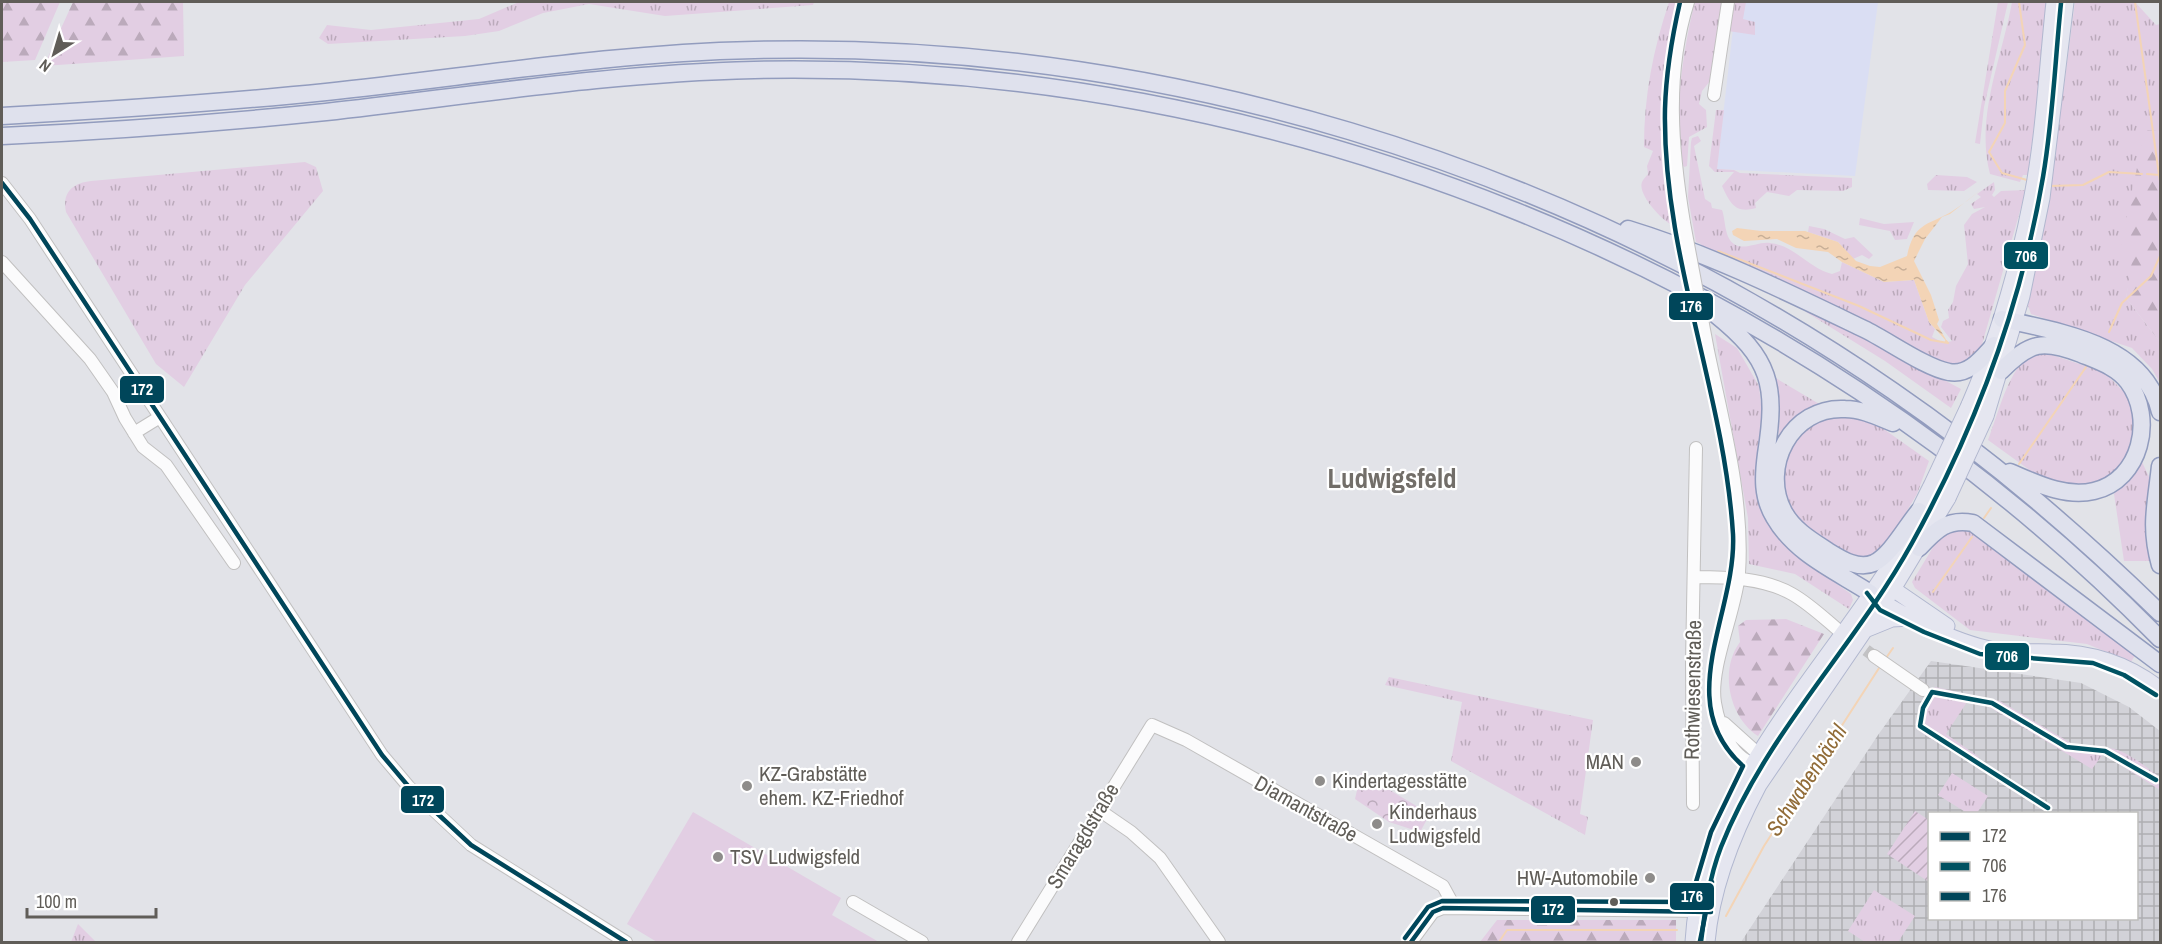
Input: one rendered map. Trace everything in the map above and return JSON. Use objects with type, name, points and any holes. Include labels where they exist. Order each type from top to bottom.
[{"type":"highway","points":[[2,116],[326,92],[673,53],[818,50],[897,52],[1086,71],[1262,107],[1342,129],[1436,160],[1567,211],[1670,259],[1767,312],[1889,388],[1995,466],[2075,533],[2160,613]]},
{"type":"highway","points":[[2,136],[323,112],[661,74],[824,69],[1008,81],[1178,108],[1296,136],[1376,160],[1504,206],[1608,250],[1679,286],[1834,376],[1916,431],[2034,522],[2160,639]]},
{"type":"highway","points":[[1567,211],[1667,241],[1857,326],[1940,369],[1963,372],[1974,366],[1994,345]]},
{"type":"highway","points":[[1679,286],[1736,331],[1753,350],[1766,374],[1772,409],[1764,490],[1773,516],[1789,538],[1810,556],[1875,595]]},
{"type":"highway","points":[[2008,320],[2105,348],[2130,362],[2145,377],[2157,398],[2160,412]]},
{"type":"highway","points":[[1995,466],[2069,493],[2095,491],[2106,487],[2128,467],[2140,444],[2143,427],[2138,399],[2128,382],[2118,372],[2071,350],[2036,344],[2020,352],[2001,371]]},
{"type":"highway","points":[[1916,431],[1859,411],[1827,410],[1808,418],[1792,432],[1780,450],[1775,476],[1779,501],[1795,526],[1809,538],[1853,564],[1866,565],[1880,559],[1918,511]]},
{"type":"highway","points":[[2160,466],[2154,504],[2154,531],[2160,565]]},
{"type":"highway","points":[[1919,548],[1934,532],[1949,522],[1973,523],[2160,664]]},
{"type":"main road","points":[[2040,176],[2054,2]]},
{"type":"main road","points":[[1875,595],[1893,589],[1948,498],[1986,416],[2001,371],[2008,320],[2037,197],[2066,2]]},
{"type":"main road","points":[[1707,942],[1704,911],[1714,842],[1731,802],[1756,759],[1875,595],[1910,531],[1969,405],[1994,345],[2008,320]]},
{"type":"main road","points":[[1893,589],[1969,642]]},
{"type":"main road","points":[[1875,595],[1915,619],[1969,642],[2000,650],[2095,656],[2127,668],[2160,689]]},
{"type":"main road","points":[[1693,942],[1741,818],[1770,767],[1865,630],[1875,595]]},
{"type":"main road","points":[[1865,630],[1892,619],[1915,619]]},
{"type":"street","points":[[1688,2],[1679,39],[1672,107],[1674,165],[1737,504],[1739,579],[1715,687],[1714,701],[1719,717],[1732,734],[1756,759],[1770,767]]},
{"type":"street","points":[[1714,95],[1728,2]]},
{"type":"street","points":[[2,183],[30,219],[341,696],[382,755],[409,787],[471,845],[626,942]]},
{"type":"street","points":[[2,262],[90,359],[113,392],[143,447],[166,465],[234,563]]},
{"type":"street","points":[[134,433],[160,417]]},
{"type":"street","name":"Rothwiesenstraße","points":[[1693,804],[1692,662],[1696,448]]},
{"type":"street","points":[[1695,577],[1739,579],[1770,585],[1792,594],[1837,629]]},
{"type":"street","points":[[1874,656],[1923,690]]},
{"type":"street","name":"Diamantstraße","points":[[1148,729],[1152,725],[1186,740],[1443,886],[1455,908]]},
{"type":"street","name":"Smaragdstraße","points":[[1018,942],[1148,729]]},
{"type":"street","points":[[1099,810],[1131,832],[1160,858],[1219,942]]},
{"type":"street","points":[[853,902],[922,942]]},
{"type":"street","points":[[1411,942],[1433,912],[1455,908],[1704,911]]},
{"type":"shaded area","points":[[1736,2],[1878,2],[1855,176],[1717,169]]},
{"type":"shaded area","points":[[1931,661],[2081,683],[2129,707],[2160,731],[2160,942],[1741,942],[1878,735]]},
{"type":"green space","points":[[2,2],[60,2],[35,60],[2,62]]},
{"type":"green space","points":[[73,2],[183,2],[184,56],[44,66]]},
{"type":"green space","points":[[519,2],[814,2],[813,5],[665,16],[589,4],[543,13],[499,31],[465,36],[328,44],[319,38],[327,25],[371,30],[479,19]]},
{"type":"green space","points":[[1669,2],[1678,2],[1666,60],[1663,114],[1666,167],[1674,226],[1652,207],[1641,187],[1642,181],[1648,174],[1647,166],[1653,151],[1644,147],[1648,91],[1658,38]]},
{"type":"green space","points":[[1695,2],[1725,2],[1710,81],[1702,91],[1699,104],[1706,110],[1707,127],[1689,137],[1687,166],[1684,167],[1680,153],[1678,111],[1683,61]]},
{"type":"green space","points":[[1732,2],[1746,2],[1743,19],[1755,22],[1755,35],[1728,31]]},
{"type":"green space","points":[[1998,2],[2008,2],[1984,107],[1980,144],[1975,143]]},
{"type":"green space","points":[[2012,2],[2049,2],[2028,175],[2023,175],[2020,182],[1990,174],[1986,153],[1988,109]]},
{"type":"green space","points":[[2075,2],[2135,2],[2156,25],[2160,24],[2160,138],[2158,131],[2126,298],[2160,342],[2160,383],[2152,369],[2132,348],[2031,314],[2027,303],[2049,199]]},
{"type":"green space","points":[[1716,110],[1724,110],[1717,169],[1734,170],[1740,173],[1852,178],[1852,187],[1843,191],[1797,190],[1789,196],[1767,192],[1755,203],[1756,208],[1743,209],[1734,206],[1722,186],[1734,172],[1715,172],[1709,166]]},
{"type":"green space","points":[[2145,130],[2158,131],[2160,138],[2160,342],[2126,298],[2132,260],[2121,243]]},
{"type":"green space","points":[[1698,136],[1701,141],[1694,146],[1705,199],[1711,203],[1712,208],[1722,210],[1727,233],[1734,244],[1742,247],[1766,243],[1779,245],[1832,274],[1840,271],[1842,262],[1884,282],[1914,280],[1929,322],[1935,329],[1932,337],[1944,343],[1952,341],[1941,327],[1943,321],[1949,318],[1948,310],[1953,302],[1956,286],[1968,264],[1964,225],[1972,214],[1985,207],[1974,209],[1971,204],[1981,197],[1977,194],[1994,182],[1995,190],[1992,195],[1994,197],[2001,191],[2026,190],[1981,348],[1971,362],[1952,368],[1700,248],[1701,244],[1696,242],[1688,197],[1691,142],[1692,138]]},
{"type":"green space","points":[[305,162],[316,167],[323,191],[245,285],[184,387],[156,364],[66,212],[67,194],[79,184],[91,181]]},
{"type":"green space","points":[[1936,175],[1967,177],[1977,182],[1964,191],[1928,190],[1927,184]]},
{"type":"green space","points":[[1860,218],[1884,224],[1914,222],[1907,239],[1895,240],[1890,231],[1859,225]]},
{"type":"green space","points":[[1809,226],[1824,229],[1845,239],[1854,237],[1873,255],[1869,259],[1862,255],[1853,259],[1838,242],[1808,232]]},
{"type":"green space","points":[[1809,308],[1961,389],[1951,408],[1885,361],[1806,312]]},
{"type":"green space","points":[[1715,334],[1737,348],[1759,386],[1762,414],[1757,478],[1777,534],[1790,551],[1851,594],[1853,600],[1849,609],[1795,574],[1749,564],[1748,518]]},
{"type":"green space","points":[[2037,350],[2104,372],[2129,397],[2136,424],[2131,452],[2113,473],[2093,486],[2068,487],[2035,474],[1988,440],[2012,378],[2027,357]]},
{"type":"green space","points":[[1774,377],[1821,405],[1778,444],[1780,414]]},
{"type":"green space","points":[[1852,415],[1878,425],[1929,461],[1917,494],[1887,544],[1867,557],[1848,557],[1802,526],[1786,503],[1779,472],[1787,451],[1804,428],[1822,418]]},
{"type":"green space","points":[[2142,462],[2151,481],[2152,561],[2124,561],[2114,494]]},
{"type":"green space","points":[[1967,528],[2137,652],[2131,662],[2087,644],[1970,630],[1915,588],[1912,582],[1941,534]]},
{"type":"green space","points":[[1786,619],[1824,634],[1758,736],[1740,717],[1730,692],[1730,666],[1740,642],[1738,626],[1746,620]]},
{"type":"green space","points":[[1389,677],[1593,720],[1580,814],[1588,817],[1585,835],[1451,761],[1462,702],[1385,685]]},
{"type":"green space","points":[[1935,687],[2000,701],[2081,749],[2110,748],[2123,752],[2160,777],[2160,790],[2103,754],[2092,769],[1971,696],[1946,734],[1979,757],[1975,765],[1920,732],[1917,723],[1927,694]]},
{"type":"green space","points":[[1361,773],[1430,814],[1420,832],[1389,822],[1355,799]]},
{"type":"green space","points":[[1952,773],[1988,796],[1978,812],[1965,812],[1938,795]]},
{"type":"green space","points":[[1915,811],[1928,819],[1928,881],[1887,854]]},
{"type":"green space","name":"TSV Ludwigsfeld","points":[[693,812],[841,898],[832,915],[879,942],[657,942],[627,924]]},
{"type":"green space","points":[[1874,890],[1915,916],[1898,942],[1865,942],[1848,931]]},
{"type":"green space","points":[[1497,920],[1676,920],[1676,942],[1480,942]]},
{"type":"green space","points":[[78,924],[96,942],[71,942]]},
{"type":"water","points":[[1965,202],[1950,214],[1942,217],[1925,239],[1914,261],[1931,295],[1939,320],[1937,324],[1948,343],[1929,322],[1914,280],[1884,282],[1842,262],[1828,252],[1796,248],[1777,239],[1744,241],[1733,235],[1732,231],[1737,228],[1761,231],[1805,231],[1838,242],[1856,261],[1880,267],[1907,256],[1917,231]]},
{"type":"waterway","name":"Schwabenbächl","points":[[2019,2],[2025,45],[2005,91],[2005,123],[1989,152],[2002,173],[2027,180]]},
{"type":"waterway","points":[[2135,2],[2159,175]]},
{"type":"waterway","name":"Schwabenbächl","points":[[2050,186],[2083,185],[2109,172],[2142,174]]},
{"type":"waterway","name":"Schwabenbächl","points":[[2147,174],[2159,175],[2160,181]]},
{"type":"waterway","points":[[1718,251],[1859,306],[1931,340],[1948,343],[1946,341]]},
{"type":"waterway","name":"Schwabenbächl","points":[[2109,332],[2122,303],[2151,276],[2160,256]]},
{"type":"waterway","name":"Schwabenbächl","points":[[2019,464],[2086,367]]},
{"type":"waterway","name":"Schwabenbächl","points":[[1984,518],[1991,508]]},
{"type":"waterway","name":"Schwabenbächl","points":[[1933,592],[1972,537]]},
{"type":"waterway","name":"Schwabenbächl","points":[[1886,658],[1893,648]]},
{"type":"waterway","name":"Schwabenbächl","points":[[1726,916],[1764,846],[1881,665]]},
{"type":"waterway","name":"Schwabenbächl","points":[[1499,942],[1507,930],[1677,930]]},
{"type":"tunnel","points":[[1837,629],[1874,656]]},
{"type":"transit line","name":"176","points":[[1405,938],[1428,907],[1442,901],[1690,902],[1711,832],[1743,766],[1722,741],[1712,714],[1709,685],[1712,656],[1732,564],[1733,534],[1718,428],[1683,269],[1673,216],[1667,163],[1665,109],[1667,82],[1680,2]]},
{"type":"transit line","name":"706","points":[[1701,942],[1713,870],[1740,806],[1786,728],[1864,619],[1912,543],[1956,456],[1993,366],[2022,273],[2043,177],[2052,112],[2061,3]]},
{"type":"transit line","name":"172","points":[[2,183],[30,219],[382,755],[409,787],[471,845],[626,942]]},
{"type":"transit line","name":"706","points":[[1867,593],[1880,610],[1924,632],[1980,654],[2093,663],[2124,675],[2156,695]]},
{"type":"transit line","name":"706","points":[[2048,808],[1920,726],[1923,708],[1932,692],[1992,703],[2066,747],[2105,751],[2156,780]]},
{"type":"transit line","name":"176","points":[[1700,941],[1712,882]]},
{"type":"transit line","name":"172","points":[[1411,942],[1433,912],[1443,908],[1711,912]]},
{"type":"place","name":"MAN","points":[[1636,762]]},
{"type":"place","name":"Kindertagesstätte","points":[[1320,781]]},
{"type":"place","name":"KZ-Grabstätte ehem. KZ-Friedhof","points":[[747,786]]},
{"type":"place","name":"Kinderhaus Ludwigsfeld","points":[[1377,824]]},
{"type":"place","name":"TSV Ludwigsfeld","points":[[718,857]]},
{"type":"place","name":"HW-Automobile","points":[[1650,878]]},
{"type":"district","name":"Ludwigsfeld","points":[[1392,479]]}]
